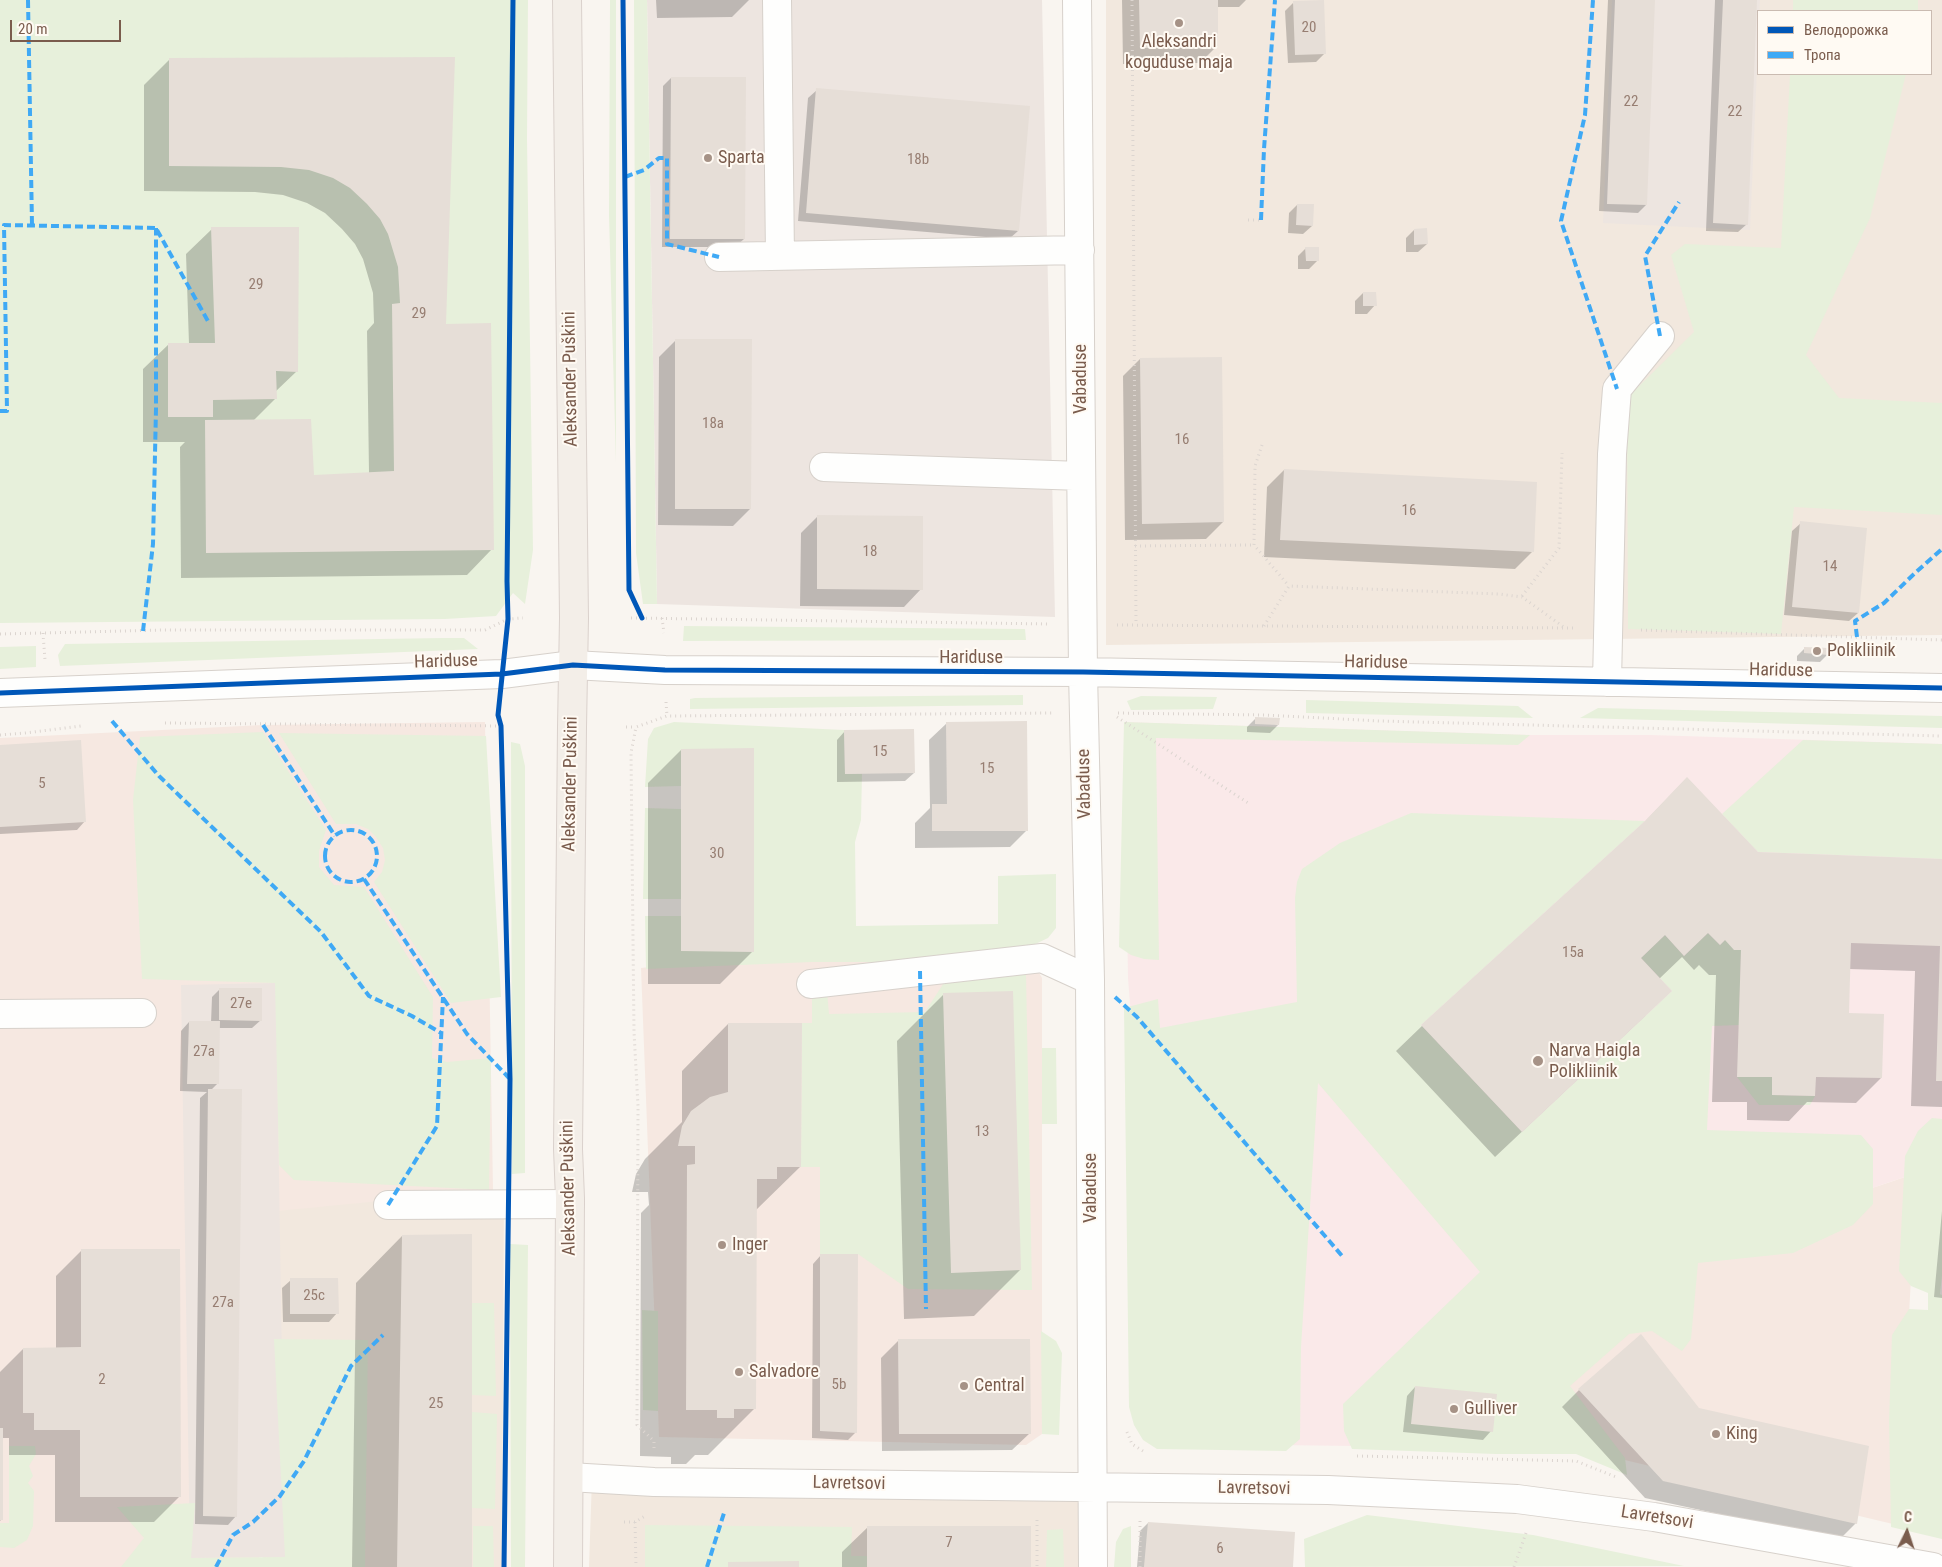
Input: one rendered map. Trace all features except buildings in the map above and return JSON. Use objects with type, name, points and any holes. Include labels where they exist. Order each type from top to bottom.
[{"type":"main road","name":"Aleksander Puškini","points":[[567,0],[574,618],[568,1149],[570,1204],[568,1567]]},
{"type":"street","points":[[777,0],[780,256]]},
{"type":"street","name":"Vabaduse","points":[[1077,0],[1082,625],[1090,980],[1093,1567]]},
{"type":"street","points":[[719,257],[1080,250]]},
{"type":"street","points":[[1607,682],[1612,454],[1617,390],[1660,336]]},
{"type":"street","points":[[824,467],[1081,476]]},
{"type":"street","name":"Hariduse","points":[[0,693],[502,674],[573,665],[665,670],[1083,672],[1942,688]]},
{"type":"street","points":[[811,984],[1042,958],[1090,980]]},
{"type":"street","points":[[0,1014],[142,1013]]},
{"type":"street","points":[[388,1205],[570,1204]]},
{"type":"street","name":"Lavretsovi","points":[[569,1477],[654,1482],[1328,1490],[1517,1499],[1654,1517],[1933,1567]]},
{"type":"path","points":[[1132,0],[1136,625]]},
{"type":"path","points":[[1248,220],[1261,220]]},
{"type":"path","points":[[1262,445],[1255,466],[1254,545],[1289,586],[1522,596],[1565,628]]},
{"type":"path","points":[[1522,596],[1560,548],[1562,452]]},
{"type":"path","points":[[1135,546],[1254,545]]},
{"type":"path","points":[[1264,626],[1289,586]]},
{"type":"path","points":[[501,736],[498,715],[508,609]]},
{"type":"path","points":[[639,611],[642,618]]},
{"type":"path","points":[[0,634],[164,630],[485,630],[508,619],[523,618]]},
{"type":"path","points":[[631,618],[1082,625],[1565,628],[1942,640]]},
{"type":"path","points":[[662,618],[664,632]]},
{"type":"path","points":[[626,727],[636,727],[667,716],[1084,713]]},
{"type":"path","points":[[1248,803],[1112,713],[1264,715],[1380,721],[1942,736]]},
{"type":"path","points":[[159,722],[509,726]]},
{"type":"path","points":[[0,735],[88,724]]},
{"type":"path","points":[[636,727],[631,753],[634,1032],[638,1106],[637,1425],[654,1441],[654,1449]]},
{"type":"path","points":[[1037,1514],[1037,1567]]},
{"type":"path","points":[[635,1522],[636,1567]]},
{"type":"path","points":[[1514,1567],[1528,1530]]},
{"type":"shaded area","points":[[647,0],[1042,0],[1055,617],[657,604]]},
{"type":"shaded area","points":[[1106,0],[1942,0],[1942,635],[1106,645]]},
{"type":"shaded area","points":[[1612,0],[1760,0],[1760,10],[1757,10],[1757,69],[1750,230],[1603,223]]},
{"type":"shaded area","points":[[485,722],[493,1190],[267,1212],[259,1567],[0,1567],[0,738],[263,725]]},
{"type":"shaded area","name":"Narva Haigla Polikliinik","points":[[1124,722],[1530,735],[1650,735],[1942,744],[1942,1143],[1917,1173],[1604,1277],[1355,1446],[1277,1445],[1164,1432],[1128,978]]},
{"type":"shaded area","points":[[1022,941],[1042,978],[1042,1434],[1026,1445],[659,1437],[641,968],[837,943]]},
{"type":"shaded area","points":[[276,983],[285,1557],[190,1558],[181,985]]},
{"type":"shaded area","points":[[1917,1173],[1897,1525],[1566,1446],[1432,1336],[1604,1277]]},
{"type":"shaded area","points":[[267,1183],[504,1191],[502,1567],[263,1567]]},
{"type":"shaded area","points":[[592,1478],[1093,1487],[1093,1567],[589,1567]]},
{"type":"green space","points":[[0,0],[528,0],[527,139],[533,550],[525,604],[513,593],[496,616],[445,619],[0,623]]},
{"type":"green space","points":[[610,0],[616,0],[616,463],[609,215]]},
{"type":"green space","points":[[634,0],[647,0],[657,604],[643,604],[636,553]]},
{"type":"green space","points":[[1793,0],[1918,0],[1918,10],[1793,10]]},
{"type":"green space","points":[[1790,75],[1906,75],[1870,218],[1806,355],[1839,398],[1942,403],[1942,515],[1794,507],[1781,634],[1628,629],[1627,398],[1694,332],[1671,255],[1685,244],[1781,248]]},
{"type":"green space","points":[[684,626],[1025,629],[1026,640],[683,641]]},
{"type":"green space","points":[[464,638],[478,649],[60,666],[58,655],[65,644]]},
{"type":"green space","points":[[36,646],[36,667],[0,669],[0,647]]},
{"type":"green space","points":[[1023,695],[1023,705],[690,709],[690,699],[695,698]]},
{"type":"green space","points":[[1141,696],[1217,697],[1213,709],[1131,710],[1127,701]]},
{"type":"green space","points":[[1306,700],[1518,706],[1533,718],[1306,713]]},
{"type":"green space","points":[[1598,708],[1942,716],[1942,728],[1580,718]]},
{"type":"green space","points":[[674,722],[844,730],[845,774],[862,774],[861,820],[855,842],[856,926],[998,924],[998,876],[1056,874],[1056,928],[1048,938],[1025,949],[965,952],[891,962],[812,962],[646,969],[645,916],[681,916],[681,951],[754,951],[754,749],[681,749],[681,786],[645,787],[648,739],[654,728]]},
{"type":"green space","points":[[1124,722],[1530,735],[1518,745],[1156,738],[1159,960],[1144,959],[1131,955],[1119,947]]},
{"type":"green space","points":[[263,732],[326,830],[319,851],[319,867],[334,885],[364,887],[433,997],[432,1058],[447,1062],[491,1058],[489,1190],[294,1180],[279,1165],[275,983],[142,979],[133,800],[140,737]]},
{"type":"green space","points":[[279,733],[486,736],[501,997],[451,1003],[374,882],[382,872],[385,860],[383,848],[376,837],[368,829],[356,824],[336,824]]},
{"type":"green space","points":[[1803,740],[1942,744],[1942,859],[1758,852],[1722,814]]},
{"type":"green space","points":[[511,742],[520,744],[525,766],[525,1173],[512,1174]]},
{"type":"green space","points":[[645,808],[681,809],[681,899],[643,899]]},
{"type":"green space","points":[[1411,813],[1645,821],[1421,1025],[1522,1132],[1672,991],[1641,958],[1665,935],[1684,956],[1708,933],[1720,945],[1725,940],[1741,950],[1739,1025],[1712,1026],[1707,1130],[1861,1135],[1873,1149],[1873,1204],[1853,1225],[1793,1253],[1698,1263],[1691,1339],[1682,1351],[1652,1331],[1629,1334],[1570,1386],[1625,1458],[1627,1475],[1576,1454],[1496,1454],[1352,1449],[1344,1431],[1343,1404],[1480,1272],[1318,1083],[1301,1347],[1300,1439],[1286,1451],[1157,1449],[1143,1440],[1134,1425],[1129,1407],[1124,1008],[1158,999],[1160,1028],[1297,1002],[1295,898],[1297,882],[1302,869],[1340,843]]},
{"type":"green space","points":[[998,972],[1026,974],[1032,1290],[908,1289],[858,1254],[820,1254],[820,1167],[801,1167],[802,1023],[812,1023],[812,990],[827,991],[829,1014],[925,1012],[949,975]]},
{"type":"green space","points":[[1042,1048],[1056,1048],[1057,1124],[1042,1124]]},
{"type":"green space","points":[[1737,1077],[1772,1077],[1772,1095],[1815,1096],[1810,1105],[1759,1105]]},
{"type":"green space","points":[[1932,1118],[1942,1119],[1942,1276],[1940,1294],[1942,1295],[1942,1539],[1891,1527],[1889,1421],[1892,1335],[1909,1309],[1928,1310],[1928,1293],[1911,1286],[1899,1271],[1905,1156],[1918,1131]]},
{"type":"green space","points":[[510,1244],[528,1245],[525,1567],[511,1567]]},
{"type":"green space","points":[[472,1303],[494,1303],[496,1396],[472,1395]]},
{"type":"green space","points":[[642,1310],[658,1311],[658,1411],[643,1410]]},
{"type":"green space","points":[[1041,1331],[1056,1341],[1062,1353],[1059,1435],[1042,1434]]},
{"type":"green space","points":[[274,1339],[368,1340],[365,1567],[121,1567],[144,1538],[117,1507],[195,1503],[191,1558],[285,1557]]},
{"type":"green space","points":[[472,1412],[497,1414],[495,1509],[472,1508]]},
{"type":"green space","points":[[9,1446],[35,1446],[36,1454],[29,1466],[33,1476],[28,1483],[34,1491],[33,1526],[27,1540],[14,1548],[0,1547],[0,1523],[9,1523]]},
{"type":"green space","points":[[1367,1515],[1533,1535],[1684,1566],[1305,1567],[1304,1539]]},
{"type":"green space","points":[[645,1525],[852,1527],[851,1556],[867,1556],[867,1567],[645,1567]]},
{"type":"green space","points":[[473,1526],[493,1526],[494,1567],[473,1567]]},
{"type":"green space","points":[[1131,1526],[1131,1567],[1114,1567],[1116,1542],[1123,1529]]},
{"type":"green space","points":[[1063,1529],[1064,1567],[1046,1567],[1047,1530]]},
{"type":"marked path","points":[[28,0],[32,225]]},
{"type":"marked path","points":[[1261,220],[1264,149],[1275,0]]},
{"type":"marked path","points":[[1593,0],[1585,115],[1561,221],[1617,389]]},
{"type":"marked path","points":[[625,177],[644,170],[659,158],[667,158],[667,244],[719,257]]},
{"type":"marked path","points":[[1660,336],[1645,256],[1679,202]]},
{"type":"marked path","points":[[0,411],[7,411],[4,225],[156,228]]},
{"type":"marked path","points":[[143,631],[153,544],[156,409],[156,228]]},
{"type":"marked path","points":[[157,230],[209,323]]},
{"type":"marked path","points":[[1857,637],[1855,621],[1884,603],[1942,549]]},
{"type":"marked path","points":[[112,721],[159,776],[321,932],[369,996],[412,1016],[441,1033]]},
{"type":"marked path","points":[[263,725],[335,836]]},
{"type":"marked path","points":[[351,830],[361,832],[369,838],[375,846],[377,856],[375,866],[369,874],[361,880],[351,882],[341,880],[333,874],[327,866],[325,856],[327,846],[333,838],[341,832],[351,830]]},
{"type":"marked path","points":[[364,879],[467,1034],[509,1078]]},
{"type":"marked path","points":[[920,971],[926,1309]]},
{"type":"marked path","points":[[388,1205],[437,1126],[443,997]]},
{"type":"marked path","points":[[1115,997],[1137,1017],[1343,1257]]},
{"type":"marked path","points":[[216,1567],[233,1535],[253,1522],[280,1496],[304,1461],[351,1366],[383,1335]]},
{"type":"marked path","points":[[707,1567],[724,1513]]},
{"type":"cycle path","points":[[504,1567],[510,1079],[501,726],[498,715],[508,619],[513,0]]},
{"type":"cycle path","points":[[623,0],[629,590],[642,618]]},
{"type":"cycle path","points":[[0,693],[502,674],[573,665],[665,670],[1083,672],[1942,688]]},
{"type":"place","name":"Aleksandri koguduse maja","points":[[1179,23]]},
{"type":"place","name":"Sparta","points":[[708,158]]},
{"type":"place","name":"Polikliinik","points":[[1817,651]]},
{"type":"place","name":"Narva Haigla Polikliinik","points":[[1538,1061]]},
{"type":"place","name":"Inger","points":[[722,1245]]},
{"type":"place","name":"Salvadore","points":[[739,1372]]},
{"type":"place","name":"Central","points":[[964,1386]]},
{"type":"place","name":"Gulliver","points":[[1454,1409]]},
{"type":"place","name":"King","points":[[1716,1434]]}]
